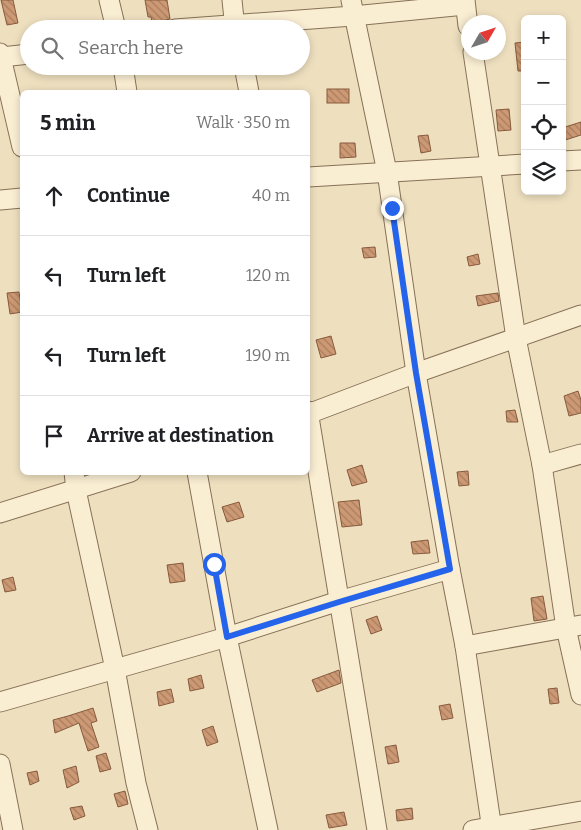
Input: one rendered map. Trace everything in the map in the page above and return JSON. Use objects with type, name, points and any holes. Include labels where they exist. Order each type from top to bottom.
[{"type":"street","points":[[109,0],[114,20]]},
{"type":"street","points":[[232,0],[234,20]]},
{"type":"street","points":[[274,20],[352,8],[465,3]]},
{"type":"street","points":[[352,8],[387,172],[416,373],[465,646],[491,828]]},
{"type":"street","points":[[20,54],[1,55],[20,139]]},
{"type":"street","points":[[473,60],[516,338],[574,626],[581,695]]},
{"type":"street","points":[[124,75],[127,90]]},
{"type":"street","points":[[246,75],[250,90]]},
{"type":"street","points":[[566,161],[581,160]]},
{"type":"street","points":[[310,177],[521,164]]},
{"type":"street","points":[[0,200],[20,198]]},
{"type":"street","points":[[310,412],[581,315]]},
{"type":"street","points":[[310,425],[378,830]]},
{"type":"street","points":[[542,465],[581,454]]},
{"type":"street","points":[[0,513],[75,481],[112,475]]},
{"type":"street","points":[[198,475],[227,637],[268,830]]},
{"type":"street","points":[[75,481],[115,669],[136,783],[148,830]]},
{"type":"street","points":[[0,702],[227,637],[450,569]]},
{"type":"street","points":[[465,646],[574,626]]},
{"type":"street","points":[[0,764],[13,830]]},
{"type":"street","points":[[473,830],[581,811]]},
{"type":"building","points":[[1,0],[13,0],[18,23],[7,25]]},
{"type":"building","points":[[145,0],[167,0],[170,19],[152,20],[151,17],[148,17]]},
{"type":"building","points":[[521,42],[521,71],[518,71],[515,43]]},
{"type":"building","points":[[327,89],[349,89],[349,103],[327,103]]},
{"type":"building","points":[[509,109],[511,130],[498,131],[496,110]]},
{"type":"building","points":[[581,122],[581,135],[566,140],[566,127]]},
{"type":"building","points":[[428,135],[431,151],[421,153],[418,136]]},
{"type":"building","points":[[340,143],[355,143],[356,157],[340,158]]},
{"type":"building","points":[[375,247],[376,257],[364,258],[362,248]]},
{"type":"building","points":[[478,254],[480,264],[469,266],[467,257]]},
{"type":"building","points":[[19,292],[20,312],[10,314],[7,293]]},
{"type":"building","points":[[498,293],[499,301],[478,306],[476,296]]},
{"type":"building","points":[[331,336],[336,354],[321,358],[316,340]]},
{"type":"building","points":[[578,391],[581,400],[581,413],[569,416],[564,396]]},
{"type":"building","points":[[515,410],[518,422],[507,422],[506,411]]},
{"type":"building","points":[[362,465],[367,482],[352,486],[347,470]]},
{"type":"building","points":[[468,471],[469,485],[459,486],[457,472]]},
{"type":"building","points":[[359,500],[362,525],[342,527],[338,502]]},
{"type":"building","points":[[239,502],[244,517],[227,522],[222,507]]},
{"type":"building","points":[[428,540],[430,553],[413,554],[411,542]]},
{"type":"building","points":[[183,563],[185,581],[170,583],[167,565]]},
{"type":"building","points":[[13,577],[16,590],[5,592],[2,580]]},
{"type":"building","points":[[543,596],[547,619],[534,621],[531,598]]},
{"type":"building","points":[[377,616],[382,630],[371,634],[366,620]]},
{"type":"building","points":[[339,670],[341,683],[317,692],[312,680]]},
{"type":"building","points":[[201,675],[204,688],[190,691],[188,679]]},
{"type":"building","points":[[557,688],[559,703],[550,704],[548,689]]},
{"type":"building","points":[[171,689],[174,702],[159,706],[157,692]]},
{"type":"building","points":[[450,704],[453,718],[442,720],[439,706]]},
{"type":"building","points":[[93,708],[97,721],[91,723],[99,747],[88,751],[79,723],[55,733],[53,720]]},
{"type":"building","points":[[213,726],[218,742],[207,746],[202,730]]},
{"type":"building","points":[[396,745],[399,762],[388,764],[385,747]]},
{"type":"building","points":[[106,753],[111,769],[100,772],[96,756]]},
{"type":"building","points":[[76,766],[79,782],[67,788],[63,770]]},
{"type":"building","points":[[37,771],[39,781],[30,785],[27,773]]},
{"type":"building","points":[[125,791],[128,804],[118,807],[114,794]]},
{"type":"building","points":[[82,806],[85,816],[74,820],[70,808]]},
{"type":"building","points":[[412,808],[413,819],[397,821],[396,810]]},
{"type":"building","points":[[344,812],[347,825],[329,828],[326,815]]},
{"type":"route","points":[[214,564],[227,637],[450,569],[416,373],[392,208]]}]
